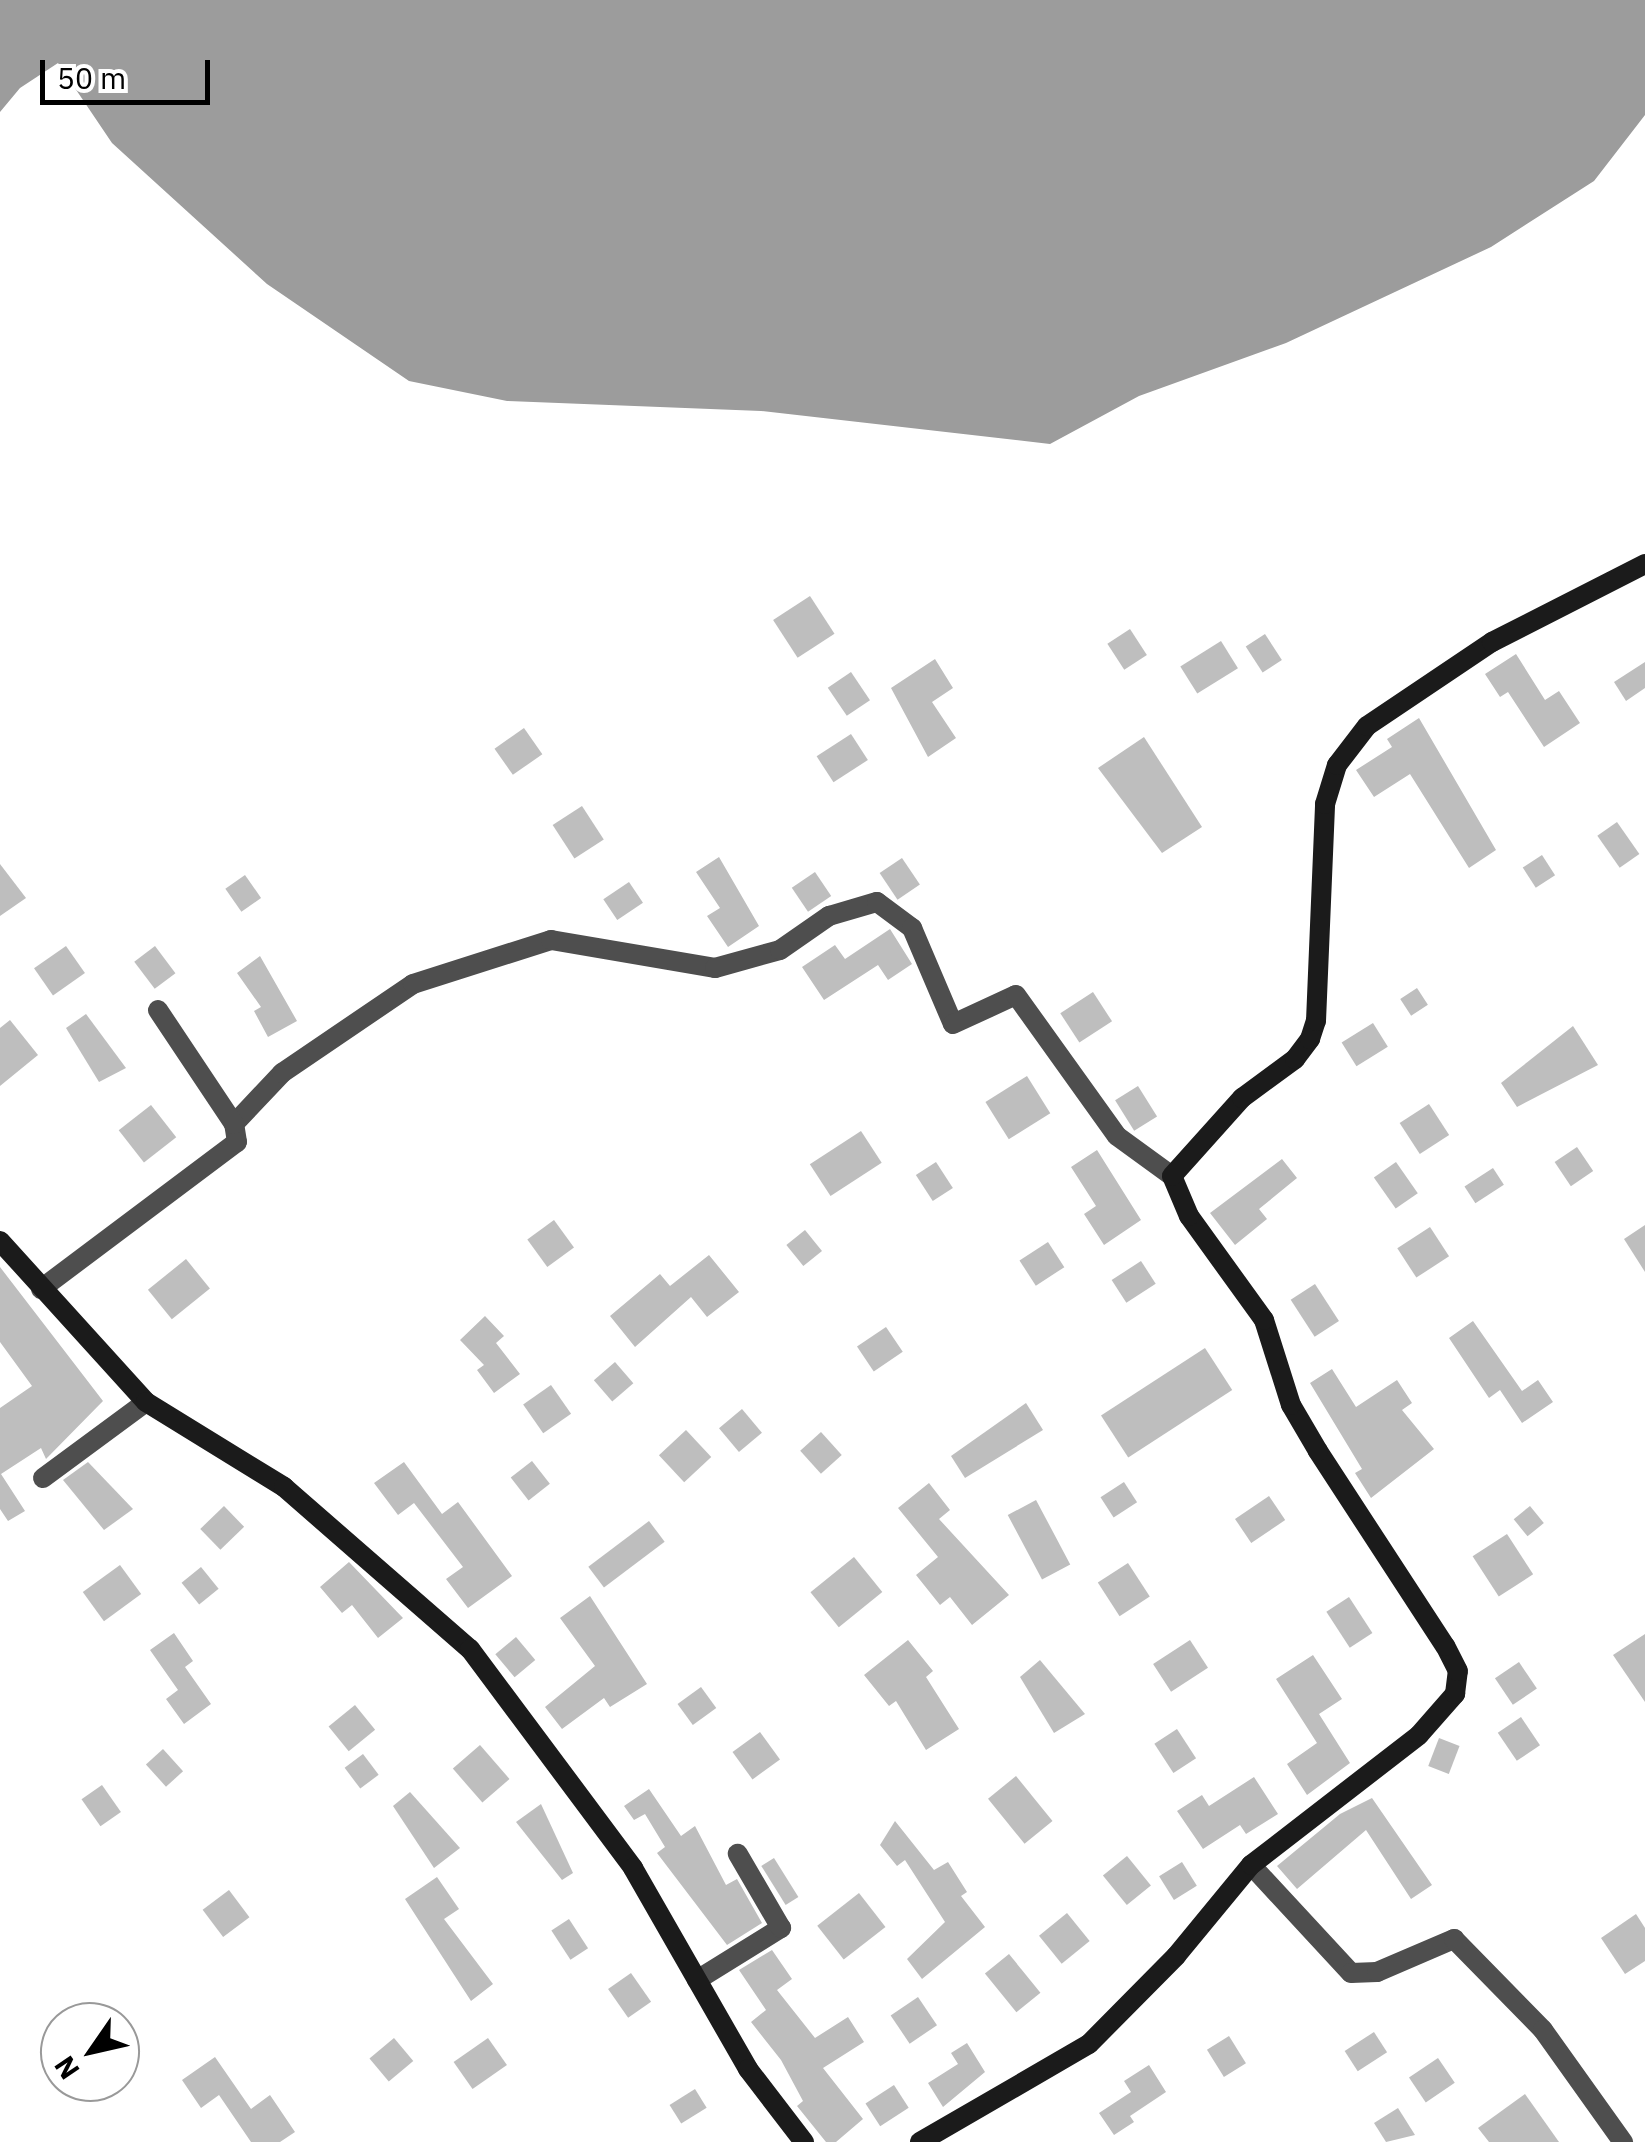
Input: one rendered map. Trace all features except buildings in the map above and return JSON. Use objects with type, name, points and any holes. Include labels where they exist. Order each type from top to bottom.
[{"type":"main road","points":[[920,2142],[1090,2044],[1176,1956],[1251,1865],[1419,1734],[1455,1694],[1458,1671],[1300,1420],[1264,1320],[1180,1203],[1172,1176],[1242,1098],[1294,1059],[1310,1039],[1318,1002],[1325,804],[1337,765],[1367,726],[1492,642],[1645,564]]},
{"type":"main road","points":[[0,1242],[146,1402],[284,1487],[470,1649],[633,1868],[748,2069],[804,2142]]},
{"type":"street","points":[[234,1124],[282,1073],[413,984],[551,940],[715,968],[780,950],[829,916],[878,902],[912,928],[953,1024],[1016,995],[1117,1136],[1172,1176]]},
{"type":"street","points":[[41,1289],[237,1142],[234,1124],[158,1010]]},
{"type":"street","points":[[43,1478],[146,1402]]},
{"type":"street","points":[[698,1980],[781,1928],[738,1854]]},
{"type":"street","points":[[1251,1865],[1351,1972],[1377,1972],[1454,1939],[1543,2030],[1622,2142]]},
{"type":"shaded area","points":[[0,0],[1645,0],[1645,115],[1594,181],[1491,247],[1286,343],[1139,396],[1050,444],[761,411],[507,401],[409,381],[267,284],[112,143],[58,63],[20,88],[0,112]]}]
